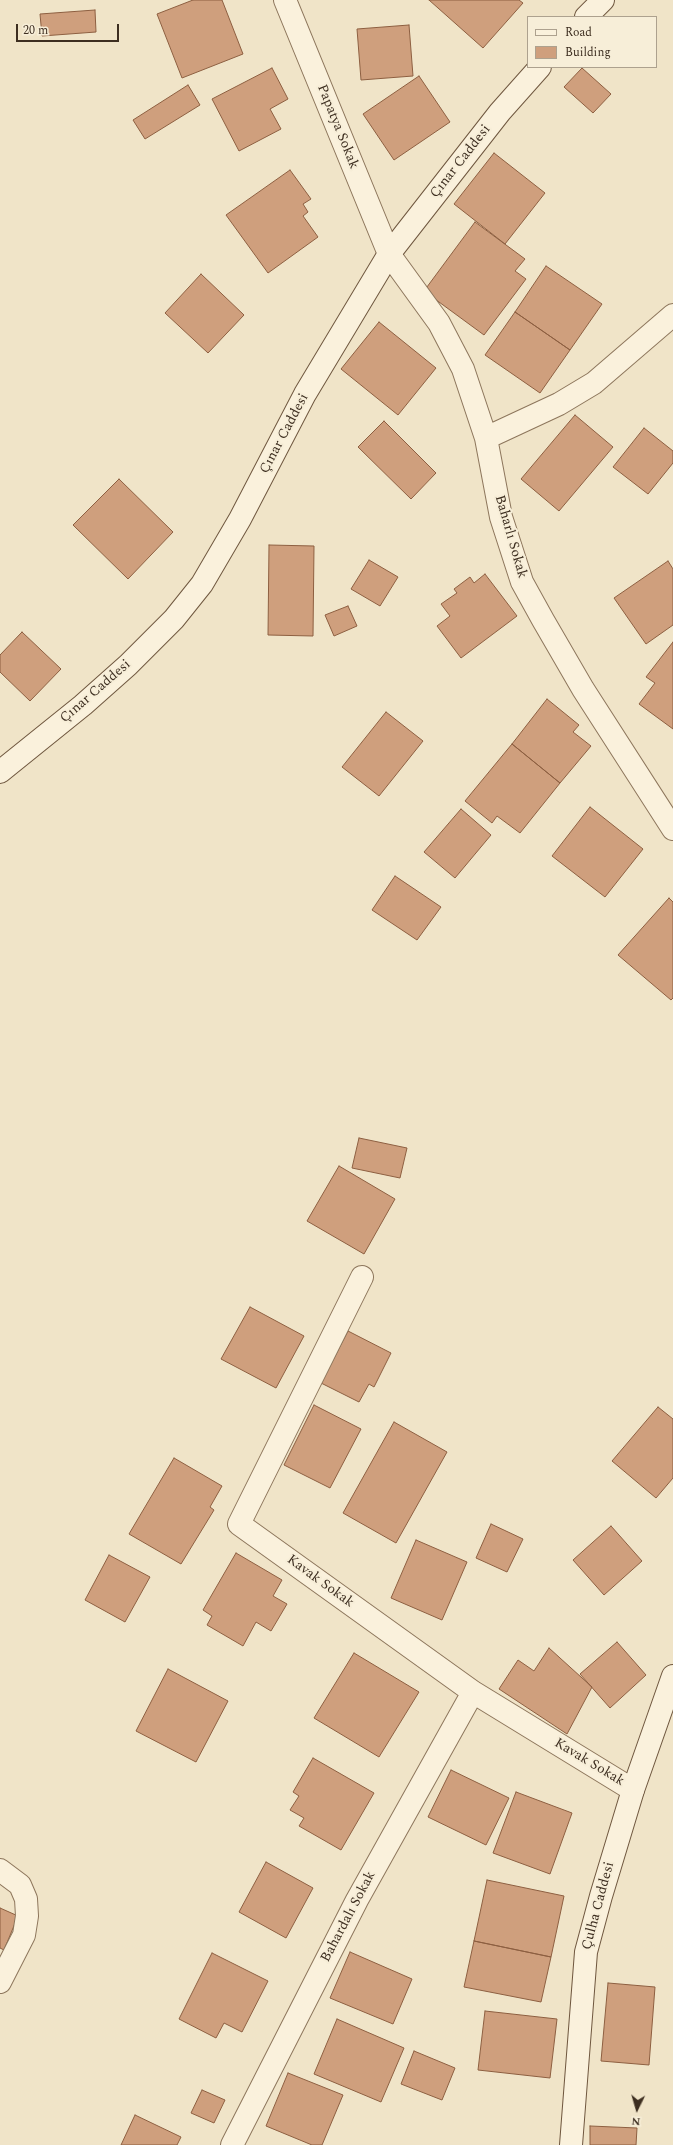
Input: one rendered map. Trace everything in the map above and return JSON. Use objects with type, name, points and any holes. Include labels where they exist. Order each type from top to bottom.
[{"type":"street","name":"Papatya Sokak","points":[[285,0],[389,254]]},
{"type":"street","points":[[587,16],[603,0]]},
{"type":"street","name":"Çınar Caddesi","points":[[0,772],[83,706],[128,665],[174,620],[202,584],[240,519],[305,394],[389,254],[500,112],[539,68]]},
{"type":"street","name":"Baharlı Sokak","points":[[389,254],[449,339],[463,369],[486,438],[501,517],[522,582],[542,620],[583,688],[673,829]]},
{"type":"street","points":[[486,438],[559,404],[594,383],[673,315]]},
{"type":"street","name":"Kavak Sokak","points":[[362,1277],[239,1524],[473,1692],[633,1790]]},
{"type":"street","name":"Çulha Caddesi","points":[[571,2145],[586,1952],[633,1790],[673,1676]]},
{"type":"street","name":"Bahardalı Sokak","points":[[232,2145],[357,1900],[473,1692]]},
{"type":"street","points":[[0,1870],[20,1885],[26,1899],[28,1916],[24,1935],[0,1982]]},
{"type":"building","points":[[193,0],[222,0],[243,54],[182,78],[157,14]]},
{"type":"building","points":[[429,0],[519,0],[523,3],[483,48]]},
{"type":"building","points":[[95,10],[96,32],[42,36],[40,14]]},
{"type":"building","points":[[409,25],[413,76],[361,80],[357,29]]},
{"type":"building","points":[[272,68],[288,99],[270,109],[281,129],[239,151],[212,99]]},
{"type":"building","points":[[582,68],[611,94],[593,113],[564,87]]},
{"type":"building","points":[[419,76],[450,122],[394,160],[363,114]]},
{"type":"building","points":[[188,85],[200,105],[145,139],[133,120]]},
{"type":"building","points":[[494,153],[545,193],[505,244],[454,204]]},
{"type":"building","points":[[290,170],[311,199],[303,204],[308,212],[303,216],[318,237],[268,273],[226,215]]},
{"type":"building","points":[[475,222],[525,259],[515,271],[526,279],[484,335],[424,291]]},
{"type":"building","points":[[546,266],[602,304],[570,350],[515,312]]},
{"type":"building","points":[[201,274],[244,315],[208,353],[165,313]]},
{"type":"building","points":[[515,312],[570,350],[540,393],[485,355]]},
{"type":"building","points":[[379,322],[436,368],[398,415],[341,369]]},
{"type":"building","points":[[575,415],[613,447],[559,511],[521,479]]},
{"type":"building","points":[[384,421],[436,473],[411,499],[358,447]]},
{"type":"building","points":[[644,428],[673,451],[673,463],[648,494],[613,467]]},
{"type":"building","points":[[119,479],[173,532],[128,579],[73,525]]},
{"type":"building","points":[[269,545],[314,546],[313,636],[268,635]]},
{"type":"building","points":[[369,560],[398,577],[380,606],[351,589]]},
{"type":"building","points":[[668,561],[673,569],[673,625],[646,644],[614,598]]},
{"type":"building","points":[[485,574],[517,616],[461,658],[437,626],[450,616],[441,604],[457,593],[454,589],[470,577],[474,583]]},
{"type":"building","points":[[348,606],[357,626],[334,636],[325,615]]},
{"type":"building","points":[[22,632],[61,669],[30,701],[0,672],[0,655]]},
{"type":"building","points":[[673,642],[673,729],[639,704],[655,683],[646,677]]},
{"type":"building","points":[[547,699],[579,725],[573,732],[591,746],[560,783],[512,744]]},
{"type":"building","points":[[386,712],[423,741],[379,796],[342,767]]},
{"type":"building","points":[[512,744],[560,783],[520,833],[497,816],[492,823],[465,801]]},
{"type":"building","points":[[590,807],[643,849],[605,897],[552,856]]},
{"type":"building","points":[[461,809],[491,835],[455,878],[424,852]]},
{"type":"building","points":[[395,876],[441,907],[417,940],[372,910]]},
{"type":"building","points":[[669,898],[673,902],[673,998],[671,1000],[618,955]]},
{"type":"building","points":[[359,1138],[407,1148],[400,1178],[352,1168]]},
{"type":"building","points":[[339,1166],[395,1199],[364,1254],[307,1221]]},
{"type":"building","points":[[250,1307],[304,1336],[276,1388],[221,1359]]},
{"type":"building","points":[[348,1331],[391,1353],[374,1387],[369,1384],[359,1402],[321,1383]]},
{"type":"building","points":[[314,1405],[361,1429],[330,1488],[284,1465]]},
{"type":"building","points":[[658,1407],[673,1419],[673,1478],[656,1498],[612,1461]]},
{"type":"building","points":[[394,1422],[447,1452],[396,1543],[343,1513]]},
{"type":"building","points":[[174,1458],[222,1486],[210,1507],[214,1510],[181,1564],[129,1534]]},
{"type":"building","points":[[491,1524],[523,1539],[507,1572],[476,1558]]},
{"type":"building","points":[[611,1526],[642,1561],[604,1595],[573,1560]]},
{"type":"building","points":[[416,1540],[467,1562],[442,1620],[391,1598]]},
{"type":"building","points":[[236,1553],[282,1580],[273,1596],[287,1604],[271,1631],[256,1622],[243,1646],[207,1625],[212,1616],[203,1610]]},
{"type":"building","points":[[109,1555],[150,1577],[125,1622],[85,1600]]},
{"type":"building","points":[[617,1642],[646,1675],[610,1708],[580,1674]]},
{"type":"building","points":[[549,1648],[592,1687],[567,1734],[499,1689],[518,1660],[534,1671]]},
{"type":"building","points":[[354,1653],[419,1692],[379,1757],[314,1718]]},
{"type":"building","points":[[168,1669],[228,1701],[196,1762],[136,1731]]},
{"type":"building","points":[[313,1758],[374,1793],[341,1850],[299,1826],[304,1818],[290,1810],[299,1796],[293,1792]]},
{"type":"building","points":[[451,1770],[509,1798],[486,1845],[428,1817]]},
{"type":"building","points":[[516,1792],[572,1813],[550,1874],[493,1853]]},
{"type":"building","points":[[266,1862],[313,1888],[286,1938],[239,1912]]},
{"type":"building","points":[[487,1880],[564,1896],[551,1957],[474,1941]]},
{"type":"building","points":[[0,1908],[18,1916],[4,1950],[0,1948]]},
{"type":"building","points":[[474,1941],[551,1957],[541,2002],[464,1987]]},
{"type":"building","points":[[350,1952],[412,1979],[393,2024],[330,1998]]},
{"type":"building","points":[[212,1953],[268,1981],[242,2032],[224,2023],[216,2038],[179,2019]]},
{"type":"building","points":[[608,1983],[655,1987],[649,2065],[601,2061]]},
{"type":"building","points":[[485,2011],[557,2019],[550,2078],[478,2070]]},
{"type":"building","points":[[337,2019],[404,2048],[381,2102],[314,2074]]},
{"type":"building","points":[[414,2051],[455,2068],[442,2100],[401,2084]]},
{"type":"building","points":[[288,2073],[343,2095],[322,2145],[312,2145],[266,2126]]},
{"type":"building","points":[[202,2090],[225,2100],[214,2123],[191,2113]]},
{"type":"building","points":[[135,2115],[181,2137],[177,2145],[121,2145]]},
{"type":"building","points":[[590,2126],[637,2128],[636,2145],[590,2145]]}]
